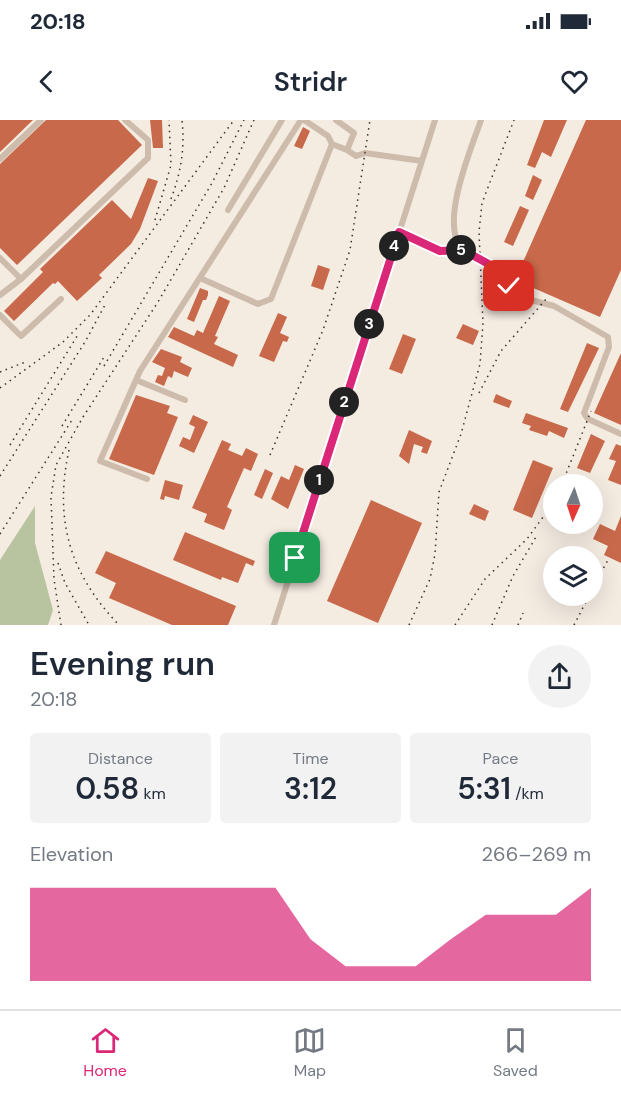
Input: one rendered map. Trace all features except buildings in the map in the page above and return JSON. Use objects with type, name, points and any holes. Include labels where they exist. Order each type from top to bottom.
[{"type":"street","points":[[0,159],[41,120]]},
{"type":"street","points":[[0,296],[21,279],[148,158],[148,140],[125,120]]},
{"type":"street","points":[[228,210],[282,120]]},
{"type":"street","points":[[147,479],[99,461],[136,380],[303,120],[328,136],[332,144],[356,156],[365,153],[422,161]]},
{"type":"street","points":[[337,120],[354,133],[347,150]]},
{"type":"street","points":[[274,625],[435,120]]},
{"type":"street","points":[[463,250],[455,234],[453,214],[481,120]]},
{"type":"street","points":[[200,278],[258,304],[272,298],[332,144]]},
{"type":"street","points":[[399,232],[440,251],[463,250],[505,273],[509,286],[523,297],[554,306],[608,336],[609,347],[584,413],[588,419],[621,434]]},
{"type":"street","points":[[0,258],[21,279]]},
{"type":"street","points":[[0,315],[21,336],[61,299]]},
{"type":"street","points":[[136,380],[185,400]]},
{"type":"green space","points":[[35,506],[35,543],[53,610],[48,625],[0,625],[0,560]]},
{"type":"railway","points":[[155,220],[171,165],[169,120]]},
{"type":"railway","points":[[171,199],[181,160],[182,120]]},
{"type":"railway","points":[[0,388],[63,342],[90,315],[234,120]]},
{"type":"railway","points":[[104,366],[212,183],[244,120]]},
{"type":"railway","points":[[61,625],[54,579],[51,497],[56,465],[83,417],[158,302],[224,188],[254,120]]},
{"type":"railway","points":[[270,455],[323,330],[350,250],[370,120]]},
{"type":"railway","points":[[409,625],[430,579],[435,554],[439,492],[461,434],[480,364],[483,323],[479,232],[482,203],[514,120]]},
{"type":"railway","points":[[479,393],[501,351],[547,298]]},
{"type":"railway","points":[[0,476],[85,342],[105,305]]},
{"type":"railway","points":[[10,445],[79,333]]},
{"type":"railway","points":[[62,426],[104,357]]},
{"type":"railway","points":[[0,372],[28,361]]},
{"type":"railway","points":[[566,474],[591,411]]},
{"type":"railway","points":[[0,534],[72,420]]},
{"type":"railway","points":[[69,450],[63,499],[70,544],[77,565],[88,585],[119,625]]},
{"type":"railway","points":[[455,625],[485,579],[527,539],[543,517]]},
{"type":"railway","points":[[492,625],[513,576],[536,537]]},
{"type":"railway","points":[[603,569],[608,560]]},
{"type":"railway","points":[[58,563],[65,583],[89,625]]},
{"type":"railway","points":[[574,625],[584,606]]},
{"type":"railway","points":[[518,625],[523,613]]},
{"type":"route","points":[[295,558],[399,232],[416,242],[440,251],[463,250],[505,273],[509,286]]}]
